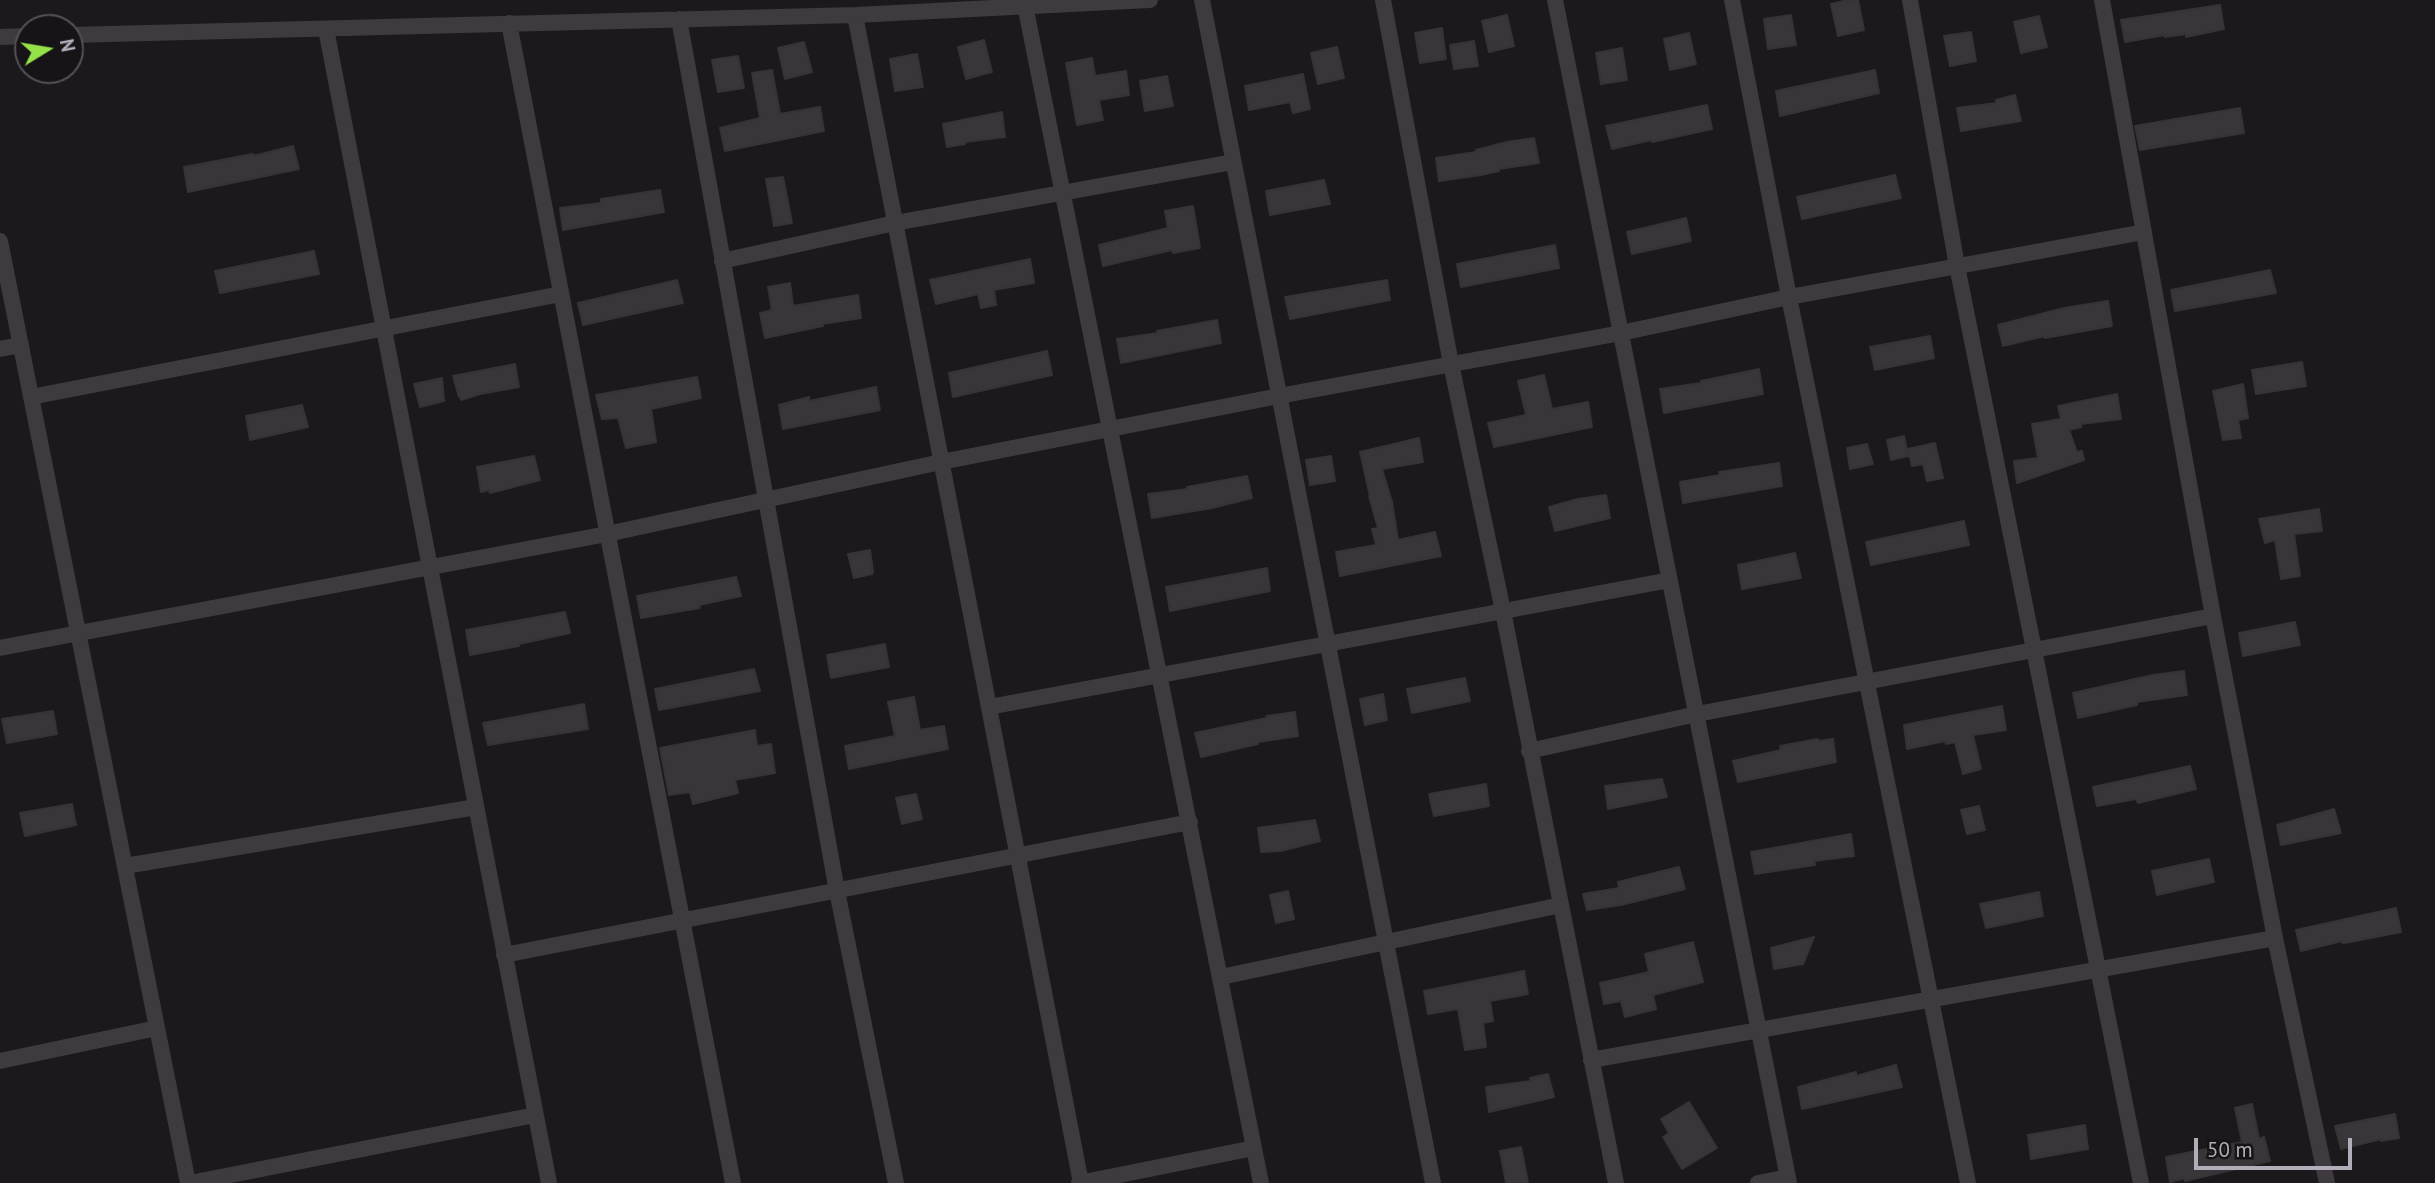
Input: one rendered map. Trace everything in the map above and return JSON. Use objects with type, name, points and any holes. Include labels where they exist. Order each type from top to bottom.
[{"type":"street","points":[[84,35],[855,15],[1150,0]]},
{"type":"street","points":[[1202,0],[1433,1183]]},
{"type":"street","points":[[1383,0],[1451,364],[1503,611],[1616,1183]]},
{"type":"street","points":[[1555,0],[1789,1180],[1758,1183]]},
{"type":"street","points":[[1732,0],[1789,297],[1968,1183]]},
{"type":"street","points":[[1910,0],[1957,267],[2141,1183]]},
{"type":"street","points":[[2102,0],[2213,616],[2275,938],[2327,1183]]},
{"type":"street","points":[[1025,5],[1261,1183]]},
{"type":"street","points":[[855,15],[1080,1183],[1254,1148]]},
{"type":"street","points":[[679,19],[837,891],[896,1183]]},
{"type":"street","points":[[509,23],[733,1183]]},
{"type":"street","points":[[326,29],[549,1183]]},
{"type":"street","points":[[722,261],[895,223],[1233,162]]},
{"type":"street","points":[[0,648],[607,534],[1110,428],[1621,333],[1789,297],[2144,232]]},
{"type":"street","points":[[0,241],[189,1183],[535,1115]]},
{"type":"street","points":[[31,397],[561,294]]},
{"type":"street","points":[[0,349],[21,345]]},
{"type":"street","points":[[989,707],[1670,580]]},
{"type":"street","points":[[1529,751],[1697,714],[2213,616]]},
{"type":"street","points":[[125,866],[475,807]]},
{"type":"street","points":[[504,955],[1190,822]]},
{"type":"street","points":[[1221,977],[1560,905]]},
{"type":"street","points":[[1591,1060],[2275,938]]},
{"type":"street","points":[[0,1061],[157,1028]]},
{"type":"building","points":[[1858,0],[1864,30],[1838,36],[1831,4]]},
{"type":"building","points":[[2220,5],[2224,29],[2186,37],[2186,34],[2165,35],[2125,42],[2121,20]]},
{"type":"building","points":[[1507,15],[1514,46],[1489,52],[1482,21]]},
{"type":"building","points":[[1791,15],[1796,45],[1768,49],[1764,19]]},
{"type":"building","points":[[2039,16],[2047,47],[2021,53],[2014,22]]},
{"type":"building","points":[[1442,28],[1446,59],[1420,63],[1415,33]]},
{"type":"building","points":[[1971,32],[1976,61],[1950,66],[1944,36]]},
{"type":"building","points":[[1689,33],[1696,64],[1670,70],[1664,39]]},
{"type":"building","points":[[984,40],[992,72],[966,79],[958,47]]},
{"type":"building","points":[[1474,41],[1478,66],[1454,69],[1450,45]]},
{"type":"building","points":[[804,42],[812,72],[785,79],[778,48]]},
{"type":"building","points":[[1337,47],[1344,78],[1318,84],[1311,53]]},
{"type":"building","points":[[1622,48],[1627,80],[1601,84],[1596,53]]},
{"type":"building","points":[[917,54],[923,87],[895,91],[890,59]]},
{"type":"building","points":[[738,56],[744,88],[718,92],[712,60]]},
{"type":"building","points":[[1092,58],[1095,76],[1126,71],[1129,95],[1099,100],[1103,120],[1077,125],[1066,63]]},
{"type":"building","points":[[772,70],[780,114],[820,107],[824,131],[725,151],[720,128],[760,118],[752,73]]},
{"type":"building","points":[[1875,70],[1879,93],[1780,116],[1776,91]]},
{"type":"building","points":[[1303,74],[1310,109],[1293,113],[1290,102],[1249,110],[1245,86]]},
{"type":"building","points":[[1167,76],[1173,106],[1145,111],[1140,81]]},
{"type":"building","points":[[2015,95],[2021,121],[1961,131],[1957,108],[1997,103],[1996,100]]},
{"type":"building","points":[[1707,105],[1712,129],[1612,149],[1606,126]]},
{"type":"building","points":[[2240,108],[2244,133],[2140,150],[2135,126]]},
{"type":"building","points":[[1002,112],[1005,137],[947,147],[943,124]]},
{"type":"building","points":[[1534,138],[1539,163],[1439,181],[1436,158],[1476,152],[1507,142]]},
{"type":"building","points":[[293,146],[299,169],[188,192],[184,167],[253,156]]},
{"type":"building","points":[[1895,175],[1901,198],[1802,219],[1797,197]]},
{"type":"building","points":[[783,177],[792,223],[774,226],[766,179]]},
{"type":"building","points":[[1324,180],[1330,204],[1270,215],[1266,191]]},
{"type":"building","points":[[660,190],[664,212],[563,230],[560,208],[601,203],[601,199]]},
{"type":"building","points":[[1193,206],[1200,248],[1173,253],[1172,250],[1103,266],[1099,245],[1168,228],[1165,211]]},
{"type":"building","points":[[1686,218],[1691,241],[1632,254],[1627,232]]},
{"type":"building","points":[[1555,245],[1559,268],[1461,287],[1457,264]]},
{"type":"building","points":[[314,251],[319,274],[220,293],[215,271]]},
{"type":"building","points":[[1030,259],[1034,283],[994,290],[996,305],[981,308],[978,294],[936,304],[930,280]]},
{"type":"building","points":[[2270,270],[2276,293],[2175,311],[2171,290]]},
{"type":"building","points":[[677,280],[683,303],[583,325],[578,303]]},
{"type":"building","points":[[1387,280],[1390,300],[1290,319],[1285,297]]},
{"type":"building","points":[[790,283],[793,306],[858,295],[861,318],[765,338],[760,313],[772,310],[768,287]]},
{"type":"building","points":[[2108,301],[2112,326],[2045,336],[2003,346],[1998,325],[2064,308]]},
{"type":"building","points":[[1217,320],[1221,343],[1121,363],[1117,339]]},
{"type":"building","points":[[1930,336],[1934,358],[1875,370],[1870,347]]},
{"type":"building","points":[[1047,351],[1052,375],[953,397],[949,373]]},
{"type":"building","points":[[2302,362],[2306,386],[2256,394],[2252,370]]},
{"type":"building","points":[[515,364],[519,387],[461,400],[459,397],[453,376]]},
{"type":"building","points":[[1759,369],[1763,394],[1664,413],[1660,389],[1701,383]]},
{"type":"building","points":[[1544,375],[1552,409],[1588,402],[1592,427],[1494,447],[1488,423],[1526,415],[1518,381]]},
{"type":"building","points":[[697,377],[701,398],[651,409],[656,442],[626,448],[618,418],[602,419],[596,395]]},
{"type":"building","points":[[442,378],[444,401],[420,407],[414,384]]},
{"type":"building","points":[[2243,384],[2248,418],[2238,420],[2241,438],[2223,440],[2213,391]]},
{"type":"building","points":[[876,387],[880,410],[783,429],[779,405],[809,397],[809,401]]},
{"type":"building","points":[[2117,394],[2121,419],[2081,424],[2081,427],[2069,430],[2077,452],[2082,451],[2084,460],[2017,483],[2014,461],[2038,458],[2032,424],[2061,419],[2058,406]]},
{"type":"building","points":[[302,405],[308,427],[250,440],[246,416]]},
{"type":"building","points":[[1904,436],[1908,456],[1891,460],[1887,440]]},
{"type":"building","points":[[1419,438],[1423,462],[1382,469],[1392,502],[1398,540],[1435,532],[1441,556],[1340,576],[1336,552],[1376,545],[1372,529],[1378,528],[1360,452]]},
{"type":"building","points":[[1935,443],[1943,478],[1927,481],[1923,464],[1912,466],[1908,449]]},
{"type":"building","points":[[1867,444],[1873,464],[1850,469],[1847,448]]},
{"type":"building","points":[[534,456],[540,480],[490,493],[489,490],[481,492],[477,467]]},
{"type":"building","points":[[1331,456],[1335,481],[1310,485],[1306,460]]},
{"type":"building","points":[[1779,463],[1782,486],[1683,503],[1680,482],[1720,475],[1719,472]]},
{"type":"building","points":[[1247,476],[1252,498],[1152,518],[1148,494],[1188,489],[1187,487]]},
{"type":"building","points":[[1606,495],[1610,518],[1555,531],[1549,507]]},
{"type":"building","points":[[2319,509],[2322,531],[2294,534],[2300,576],[2281,579],[2275,540],[2265,543],[2259,519]]},
{"type":"building","points":[[1964,521],[1969,545],[1871,565],[1866,542]]},
{"type":"building","points":[[870,550],[872,574],[854,578],[848,554]]},
{"type":"building","points":[[1795,553],[1801,578],[1742,589],[1738,565]]},
{"type":"building","points":[[1267,568],[1270,591],[1170,611],[1166,587]]},
{"type":"building","points":[[736,577],[741,596],[699,605],[700,608],[641,618],[637,596]]},
{"type":"building","points":[[565,612],[570,633],[470,655],[466,630]]},
{"type":"building","points":[[2295,622],[2300,645],[2243,656],[2239,633]]},
{"type":"building","points":[[885,644],[889,667],[831,678],[827,655]]},
{"type":"building","points":[[754,669],[760,691],[659,710],[655,689]]},
{"type":"building","points":[[2184,671],[2187,695],[2137,702],[2137,705],[2078,718],[2073,693],[2153,675]]},
{"type":"building","points":[[1465,678],[1470,701],[1412,713],[1407,689]]},
{"type":"building","points":[[1383,694],[1387,720],[1365,725],[1360,699]]},
{"type":"building","points":[[914,697],[920,730],[944,726],[948,749],[849,769],[845,746],[895,736],[888,702]]},
{"type":"building","points":[[584,704],[588,729],[488,745],[483,723]]},
{"type":"building","points":[[2002,706],[2006,730],[1973,735],[1981,769],[1963,774],[1955,742],[1946,744],[1945,741],[1907,749],[1904,725]]},
{"type":"building","points":[[53,711],[57,734],[7,743],[2,719]]},
{"type":"building","points":[[1295,712],[1298,736],[1258,742],[1201,757],[1195,733]]},
{"type":"building","points":[[755,730],[757,746],[771,744],[775,773],[735,780],[738,793],[693,804],[690,792],[669,795],[660,748]]},
{"type":"building","points":[[1833,739],[1836,762],[1738,782],[1733,761],[1781,750],[1780,746]]},
{"type":"building","points":[[2190,766],[2196,789],[2138,803],[2136,799],[2097,806],[2093,787]]},
{"type":"building","points":[[1662,779],[1667,797],[1608,809],[1605,786]]},
{"type":"building","points":[[1486,784],[1489,806],[1434,816],[1429,794]]},
{"type":"building","points":[[916,794],[922,819],[902,824],[896,798]]},
{"type":"building","points":[[72,804],[76,825],[25,836],[20,813]]},
{"type":"building","points":[[1979,806],[1985,830],[1967,834],[1961,810]]},
{"type":"building","points":[[2334,809],[2341,833],[2281,845],[2277,825]]},
{"type":"building","points":[[1315,820],[1320,841],[1281,851],[1261,852],[1258,828]]},
{"type":"building","points":[[1851,834],[1854,856],[1814,861],[1815,865],[1755,874],[1751,852]]},
{"type":"building","points":[[2209,859],[2214,882],[2157,895],[2152,871]]},
{"type":"building","points":[[1679,867],[1685,889],[1621,905],[1587,910],[1583,894],[1619,888],[1618,882]]},
{"type":"building","points":[[1288,891],[1294,919],[1276,923],[1270,895]]},
{"type":"building","points":[[2039,892],[2043,916],[1986,928],[1980,904]]},
{"type":"building","points":[[2396,908],[2401,932],[2350,942],[2342,941],[2301,951],[2296,930]]},
{"type":"building","points":[[1814,937],[1803,964],[1774,969],[1771,948]]},
{"type":"building","points":[[1693,942],[1703,982],[1653,995],[1656,1009],[1625,1017],[1621,1001],[1604,1004],[1600,983],[1649,972],[1645,954]]},
{"type":"building","points":[[1524,971],[1528,994],[1490,1001],[1493,1021],[1483,1023],[1486,1047],[1465,1050],[1458,1009],[1428,1014],[1424,991]]},
{"type":"building","points":[[1896,1065],[1902,1087],[1802,1109],[1798,1087]]},
{"type":"building","points":[[1548,1074],[1554,1097],[1489,1112],[1486,1087],[1531,1081],[1530,1078]]},
{"type":"building","points":[[1689,1102],[1717,1148],[1682,1169],[1663,1137],[1669,1133],[1661,1119]]},
{"type":"building","points":[[2252,1104],[2259,1139],[2264,1137],[2270,1161],[2185,1181],[2185,1178],[2170,1182],[2166,1157],[2242,1142],[2235,1108]]},
{"type":"building","points":[[2395,1114],[2399,1138],[2381,1139],[2341,1149],[2335,1126]]},
{"type":"building","points":[[2085,1125],[2088,1149],[2031,1159],[2028,1135]]},
{"type":"building","points":[[1521,1147],[1528,1183],[1506,1183],[1500,1151]]}]
